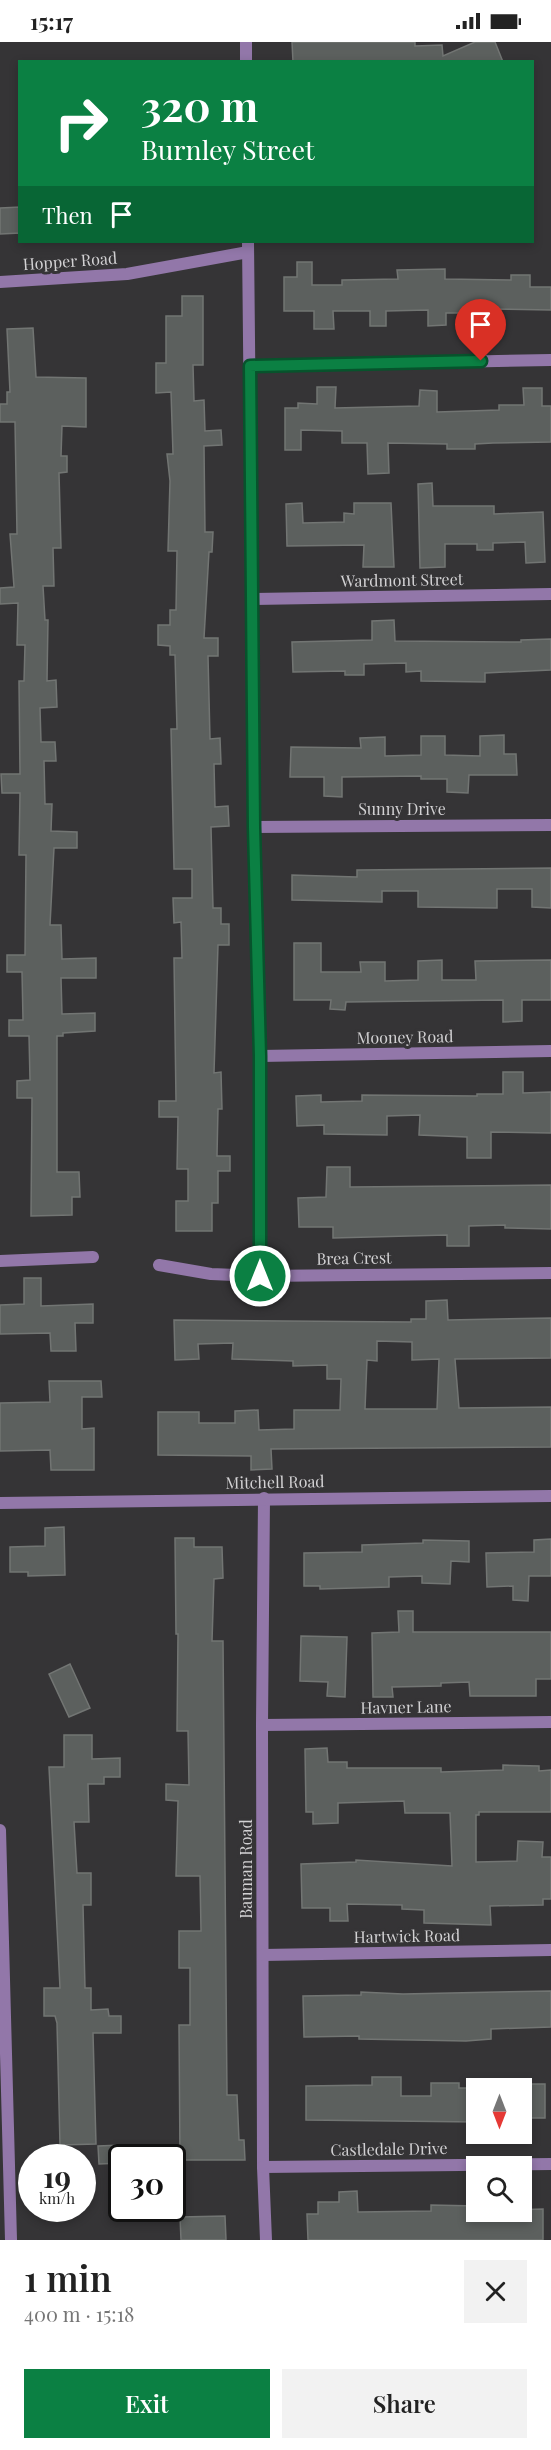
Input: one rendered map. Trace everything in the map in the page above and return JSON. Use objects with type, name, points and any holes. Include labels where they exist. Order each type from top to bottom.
[{"type":"street","points":[[246,42],[246,60]]},
{"type":"street","points":[[248,247],[254,827],[260,1056],[260,1276]]},
{"type":"street","name":"Hopper Road","points":[[0,282],[127,274],[248,247]]},
{"type":"street","points":[[250,366],[551,360]]},
{"type":"street","name":"Wardmont Street","points":[[253,599],[551,594]]},
{"type":"street","name":"Sunny Drive","points":[[254,827],[551,825]]},
{"type":"street","name":"Mooney Road","points":[[260,1056],[551,1051]]},
{"type":"street","points":[[0,1261],[93,1257]]},
{"type":"street","name":"Brea Crest","points":[[159,1265],[211,1274],[260,1276],[551,1273]]},
{"type":"street","name":"Mitchell Road","points":[[0,1503],[551,1496]]},
{"type":"street","name":"Bauman Road","points":[[264,1498],[263,2167],[266,2240]]},
{"type":"street","name":"Havner Lane","points":[[262,1725],[551,1722]]},
{"type":"street","points":[[0,1830],[5,2181],[11,2240]]},
{"type":"street","name":"Hartwick Road","points":[[263,1955],[551,1950]]},
{"type":"street","name":"Castledale Drive","points":[[263,2167],[551,2164]]},
{"type":"building","points":[[292,42],[415,42],[415,46],[442,45],[443,56],[475,42],[495,42],[502,60],[293,60]]},
{"type":"building","points":[[18,207],[18,233],[0,234],[0,208]]},
{"type":"building","points":[[297,262],[312,262],[312,285],[342,285],[342,280],[398,279],[397,270],[445,269],[445,279],[511,280],[511,275],[530,275],[530,287],[551,287],[551,310],[498,309],[498,313],[446,313],[446,325],[428,326],[428,310],[386,311],[386,326],[370,326],[370,311],[333,311],[334,329],[314,329],[314,311],[284,311],[284,277],[297,277]]},
{"type":"building","points":[[182,296],[203,296],[203,365],[193,365],[194,401],[204,400],[205,431],[221,430],[222,445],[204,446],[205,532],[213,532],[212,552],[209,552],[204,638],[218,638],[218,656],[208,656],[210,739],[220,738],[221,764],[214,764],[215,807],[228,806],[229,826],[211,827],[213,908],[221,908],[221,924],[229,924],[229,945],[218,945],[214,1073],[221,1072],[222,1109],[218,1109],[217,1156],[230,1156],[230,1171],[218,1171],[218,1203],[212,1203],[212,1231],[176,1231],[176,1201],[188,1201],[188,1169],[177,1169],[178,1117],[159,1117],[159,1101],[176,1101],[174,958],[182,958],[181,922],[174,923],[173,898],[192,898],[192,869],[174,869],[171,729],[177,729],[175,655],[170,655],[170,646],[158,645],[158,625],[170,625],[170,610],[176,610],[177,551],[168,551],[170,481],[167,454],[173,454],[171,392],[156,393],[156,363],[166,363],[166,316],[182,316]]},
{"type":"building","points":[[33,328],[36,377],[86,378],[86,427],[62,426],[61,456],[67,456],[67,472],[59,473],[61,548],[53,548],[54,586],[43,586],[45,620],[48,620],[47,681],[56,680],[57,707],[40,708],[41,742],[55,742],[56,761],[44,761],[45,804],[52,804],[51,831],[77,832],[77,848],[54,848],[50,925],[61,925],[62,959],[96,958],[96,978],[61,978],[62,1014],[95,1013],[95,1031],[63,1033],[63,1036],[57,1036],[57,1172],[79,1172],[80,1197],[72,1197],[72,1215],[31,1216],[32,1098],[17,1098],[17,1081],[30,1080],[29,1036],[9,1036],[9,1020],[23,1020],[22,972],[7,972],[7,955],[25,955],[26,855],[19,855],[20,793],[2,793],[1,774],[20,774],[19,681],[24,681],[25,645],[17,645],[18,603],[0,604],[0,588],[14,587],[10,534],[17,534],[15,422],[0,422],[0,404],[7,404],[7,392],[10,392],[7,329]]},
{"type":"building","points":[[317,387],[336,387],[335,408],[419,406],[420,390],[437,391],[437,412],[499,410],[499,405],[524,405],[523,388],[542,388],[542,406],[551,406],[551,442],[475,444],[475,449],[447,449],[447,444],[388,443],[389,473],[368,474],[367,443],[342,443],[342,431],[301,430],[301,450],[285,450],[285,408],[298,408],[298,403],[317,404]]},
{"type":"building","points":[[432,483],[433,506],[494,506],[494,514],[543,512],[545,562],[526,563],[525,542],[493,543],[493,550],[477,550],[477,544],[445,544],[445,567],[420,568],[418,484]]},
{"type":"building","points":[[302,503],[303,523],[344,522],[344,513],[354,514],[354,503],[391,503],[394,567],[363,567],[364,545],[287,546],[286,504]]},
{"type":"building","points":[[394,620],[395,641],[521,642],[521,640],[551,639],[551,670],[485,673],[485,682],[421,681],[421,671],[406,672],[406,663],[364,664],[364,675],[345,675],[345,671],[293,672],[292,642],[372,640],[372,621]]},
{"type":"building","points":[[504,735],[504,754],[516,754],[517,775],[469,775],[468,793],[447,792],[447,779],[421,779],[421,776],[342,777],[342,797],[324,796],[324,777],[290,777],[291,747],[361,748],[360,738],[385,737],[385,756],[421,755],[421,736],[445,736],[445,755],[480,756],[480,736]]},
{"type":"building","points":[[551,868],[551,908],[532,907],[532,889],[497,889],[497,908],[418,907],[418,891],[382,891],[382,902],[292,900],[292,875],[357,877],[357,870]]},
{"type":"building","points":[[294,943],[321,943],[321,972],[361,972],[360,962],[385,962],[385,981],[418,980],[418,961],[442,960],[442,980],[476,980],[475,961],[551,960],[551,1000],[522,1000],[522,1021],[503,1022],[503,1000],[346,1002],[345,1010],[330,1009],[331,1000],[294,1000]]},
{"type":"building","points":[[503,1072],[523,1072],[523,1093],[551,1092],[551,1133],[491,1132],[491,1158],[467,1158],[467,1137],[419,1135],[420,1115],[387,1116],[387,1135],[324,1134],[324,1125],[297,1126],[296,1096],[321,1095],[321,1102],[362,1101],[362,1095],[477,1096],[477,1094],[503,1094]]},
{"type":"building","points":[[327,1167],[350,1167],[350,1187],[551,1185],[551,1229],[505,1228],[505,1225],[469,1226],[469,1246],[447,1246],[447,1235],[333,1238],[333,1227],[299,1227],[298,1198],[326,1197]]},
{"type":"building","points":[[24,1278],[41,1278],[41,1306],[93,1304],[93,1323],[75,1323],[76,1351],[51,1351],[50,1333],[0,1334],[0,1305],[24,1304]]},
{"type":"building","points":[[447,1300],[448,1320],[551,1318],[551,1358],[455,1359],[459,1408],[551,1407],[551,1447],[271,1449],[272,1469],[251,1470],[251,1456],[158,1455],[158,1412],[199,1412],[199,1423],[235,1423],[235,1411],[258,1410],[259,1430],[294,1429],[294,1410],[340,1410],[341,1379],[327,1379],[327,1365],[293,1366],[293,1361],[232,1359],[233,1343],[198,1344],[199,1359],[175,1360],[174,1320],[411,1322],[411,1319],[426,1319],[426,1301]],"holes":[[[377,1341],[412,1342],[412,1360],[439,1359],[437,1409],[365,1409],[367,1360],[377,1361]]]},
{"type":"building","points":[[49,1381],[101,1381],[102,1397],[82,1397],[82,1429],[94,1428],[94,1470],[51,1470],[50,1450],[0,1451],[0,1403],[50,1402]]},
{"type":"building","points":[[64,1527],[65,1575],[28,1576],[28,1572],[10,1572],[10,1547],[45,1546],[45,1528]]},
{"type":"building","points":[[175,1538],[194,1538],[194,1547],[222,1547],[223,1578],[214,1579],[212,1641],[223,1641],[227,2095],[237,2095],[239,2140],[244,2140],[245,2160],[186,2160],[186,2144],[180,2144],[179,2025],[190,2025],[190,1968],[179,1968],[179,1931],[201,1931],[200,1876],[176,1876],[178,1801],[166,1800],[166,1784],[189,1785],[188,1731],[177,1731],[178,1634],[176,1634]]},
{"type":"building","points":[[551,1539],[551,1576],[529,1576],[528,1601],[513,1600],[513,1586],[487,1587],[486,1553],[534,1552],[534,1540]]},
{"type":"building","points":[[423,1540],[469,1541],[469,1562],[451,1561],[450,1584],[422,1583],[422,1576],[389,1577],[389,1587],[320,1589],[320,1586],[304,1586],[304,1553],[362,1552],[362,1545],[423,1543]]},
{"type":"building","points":[[398,1611],[413,1611],[413,1632],[551,1632],[551,1679],[536,1679],[536,1696],[470,1696],[469,1682],[441,1683],[441,1686],[392,1687],[393,1697],[373,1697],[372,1633],[399,1632]]},
{"type":"building","points":[[301,1636],[347,1637],[345,1697],[327,1696],[328,1682],[300,1681]]},
{"type":"building","points":[[70,1664],[90,1708],[69,1717],[49,1674]]},
{"type":"building","points":[[64,1735],[92,1735],[92,1759],[120,1758],[120,1777],[104,1777],[104,1784],[88,1784],[89,1822],[74,1822],[77,1873],[91,1873],[91,1905],[83,1905],[85,1988],[91,1988],[91,2010],[108,2009],[109,2016],[121,2016],[121,2033],[93,2033],[96,2144],[60,2144],[57,2023],[55,2016],[44,2016],[44,1988],[60,1988],[49,1767],[64,1767]]},
{"type":"building","points":[[327,1748],[328,1762],[347,1762],[347,1768],[441,1768],[441,1772],[503,1770],[503,1765],[539,1766],[539,1771],[551,1770],[551,1812],[479,1812],[479,1815],[476,1815],[476,1862],[517,1861],[518,1841],[543,1842],[542,1857],[551,1857],[551,1899],[543,1899],[543,1905],[490,1906],[491,1925],[424,1923],[424,1910],[402,1909],[402,1905],[347,1904],[348,1921],[330,1921],[330,1908],[302,1908],[301,1864],[356,1862],[356,1860],[452,1866],[450,1813],[405,1813],[404,1801],[338,1803],[338,1823],[313,1824],[313,1812],[306,1812],[305,1749]]},
{"type":"building","points":[[551,1991],[551,2027],[491,2029],[491,2039],[466,2041],[359,2039],[359,2036],[304,2037],[303,1996],[361,1995],[361,1992],[403,1994]]},
{"type":"building","points":[[372,2077],[401,2077],[401,2096],[431,2096],[431,2083],[459,2083],[459,2088],[466,2088],[466,2122],[306,2120],[306,2086],[372,2085]]},
{"type":"building","points":[[532,2084],[545,2084],[545,2118],[532,2118]]},
{"type":"building","points":[[98,2146],[108,2146],[108,2164],[99,2164]]},
{"type":"building","points":[[357,2191],[358,2212],[431,2211],[431,2205],[466,2206],[466,2222],[532,2222],[532,2209],[543,2209],[543,2240],[308,2240],[307,2214],[318,2214],[318,2202],[339,2202],[339,2192]]},
{"type":"building","points":[[225,2216],[226,2240],[181,2240],[180,2222],[186,2222],[186,2217]]},
{"type":"route","points":[[260,1276],[260,1056],[254,827],[250,366],[481,361]]}]
